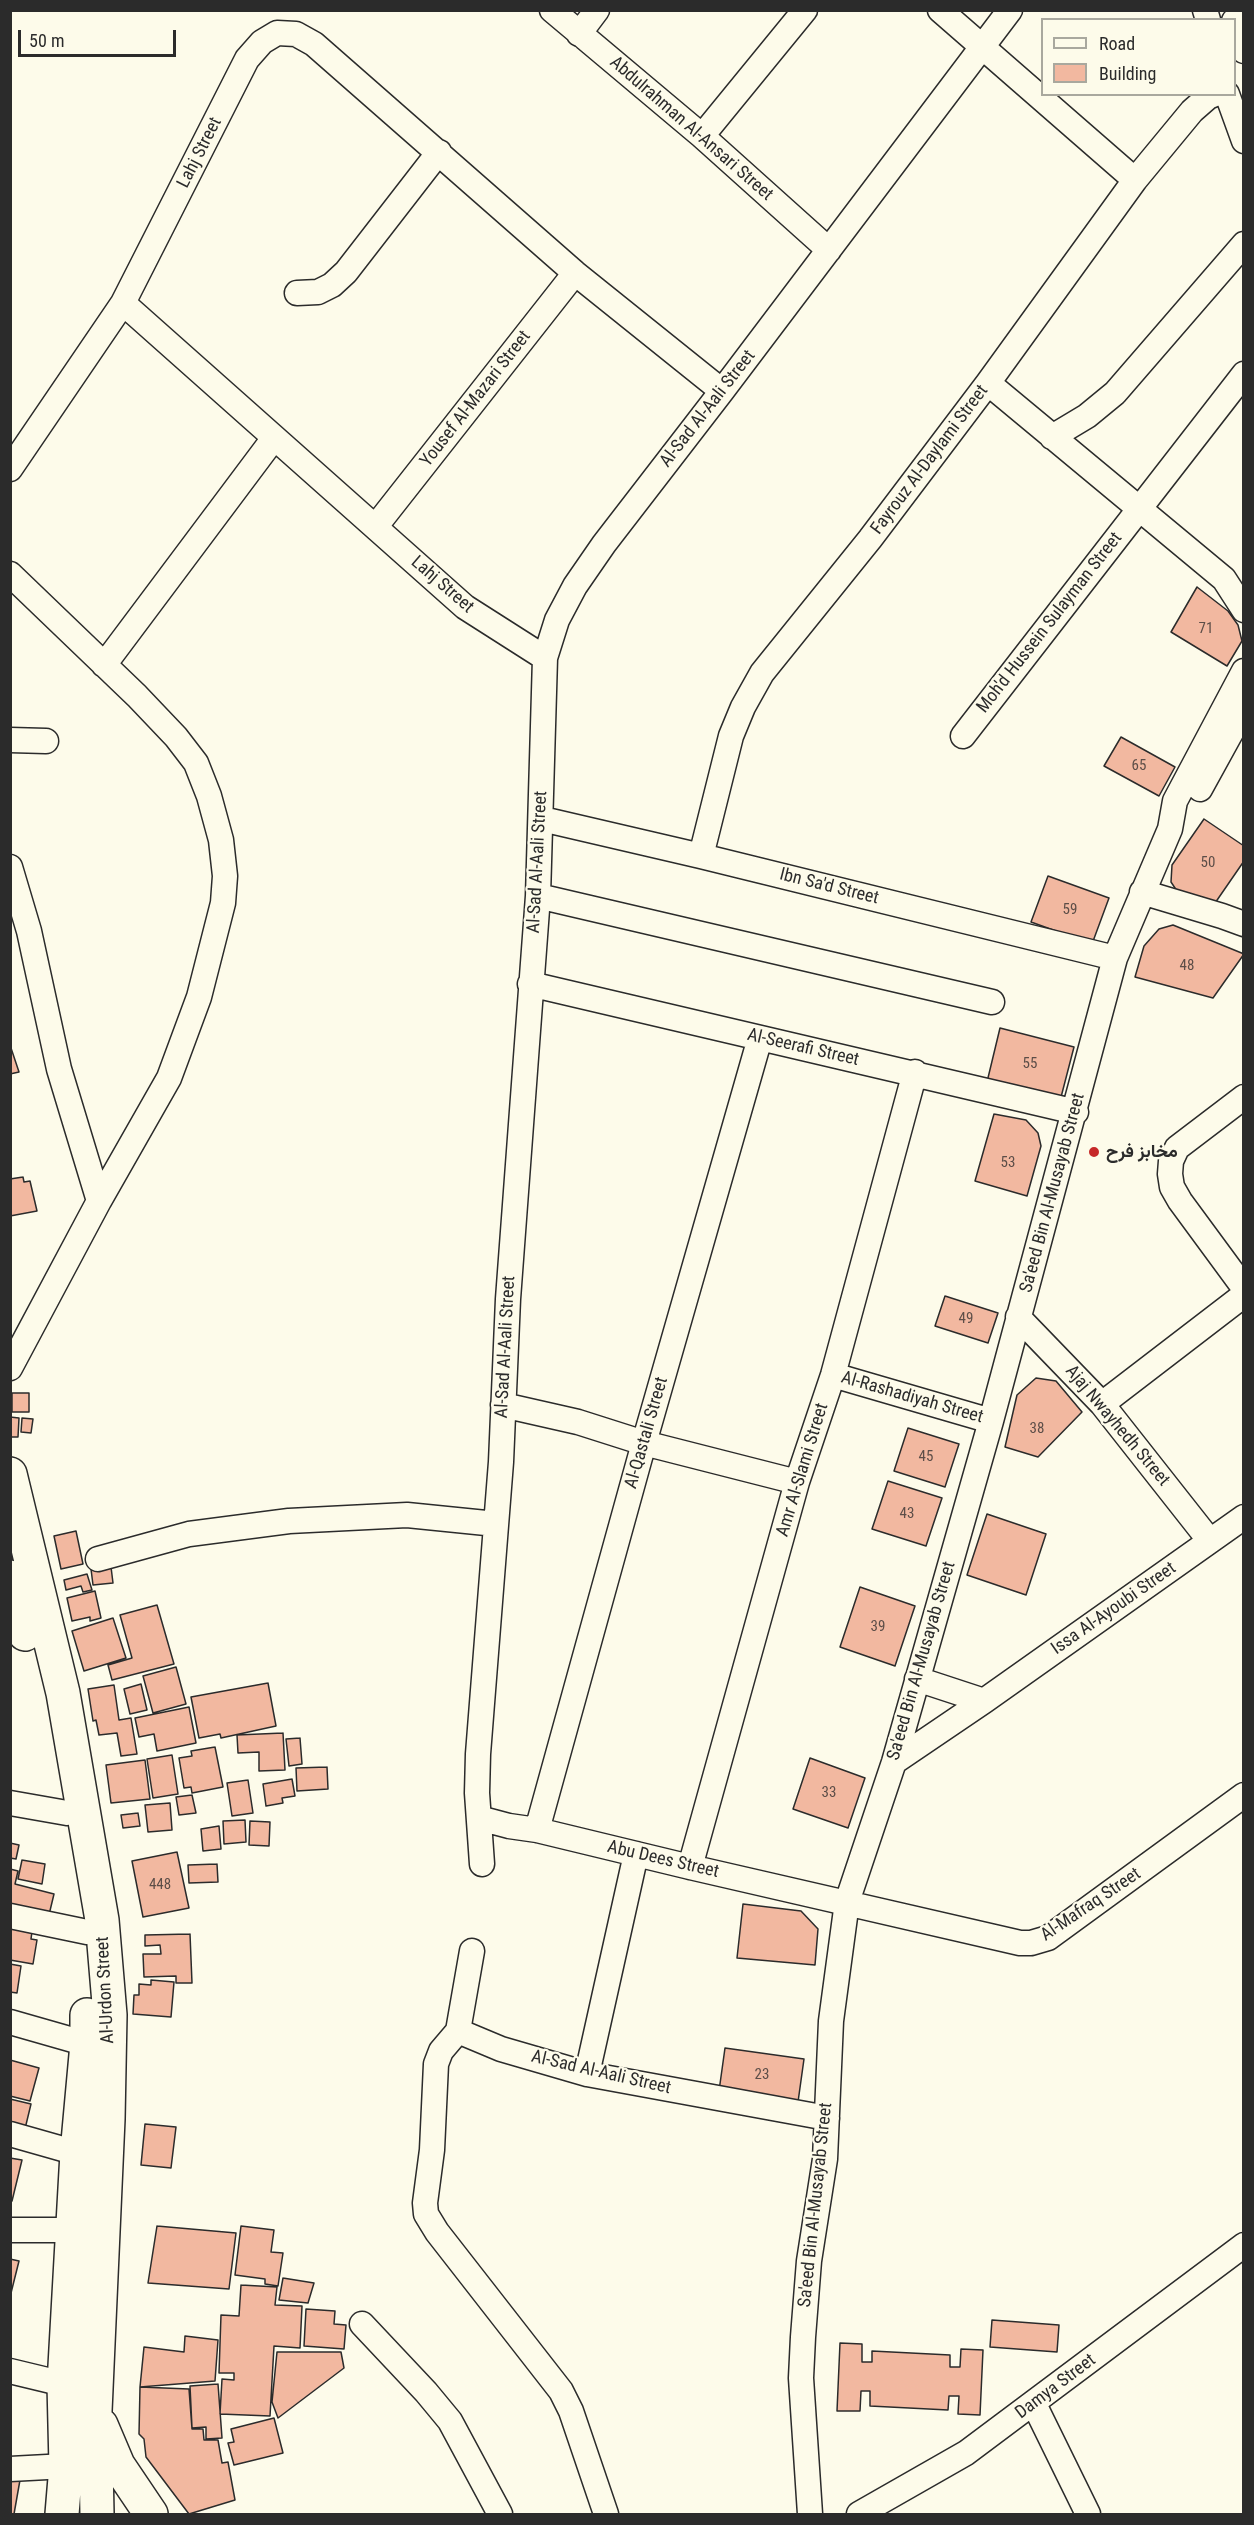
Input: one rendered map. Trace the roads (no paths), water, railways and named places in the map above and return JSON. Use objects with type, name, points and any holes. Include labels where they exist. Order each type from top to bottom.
[{"type":"highway","name":"Al-Urdon Street","points":[[10,1474],[63,1693],[102,1920],[109,2027],[95,2412],[97,2514]]},
{"type":"highway","name":"Al-Urdon Street","points":[[13,1593],[78,1855],[87,1932],[87,2044],[72,2230],[64,2384],[66,2466],[62,2514]]},
{"type":"highway","points":[[95,2412],[118,2465],[151,2514]]},
{"type":"street","name":"Abdulrahman Al-Ansari Street","points":[[552,10],[702,136],[829,250]]},
{"type":"street","points":[[579,34],[597,10]]},
{"type":"street","points":[[702,136],[805,10]]},
{"type":"street","points":[[940,10],[1136,180]]},
{"type":"street","name":"Al-Sad Al-Aali Street","points":[[482,1864],[478,1754],[496,1524],[508,1299],[538,896],[546,658],[556,620],[575,586],[604,544],[722,392],[1010,10]]},
{"type":"street","points":[[1236,26],[1244,51]]},
{"type":"street","name":"Lahj Street","points":[[546,658],[465,608],[376,526],[123,303],[248,59],[262,42],[277,33],[296,34],[314,44],[575,273],[722,392]]},
{"type":"street","name":"Fayrouz Al-Daylami Street","points":[[701,856],[731,736],[743,706],[762,673],[870,538],[988,383],[1136,180],[1192,111],[1210,96]]},
{"type":"street","points":[[1228,96],[1244,141]]},
{"type":"street","points":[[297,293],[318,292],[332,285],[346,272],[439,152]]},
{"type":"street","points":[[1052,437],[1087,416],[1115,393],[1244,244]]},
{"type":"street","name":"Yousef Al-Mazari Street","points":[[376,526],[575,273]]},
{"type":"street","points":[[10,469],[123,303]]},
{"type":"street","name":"Moh'd Hussein Sulayman Street","points":[[963,736],[1244,374]]},
{"type":"street","points":[[988,383],[1138,509],[1234,579],[1244,610]]},
{"type":"street","points":[[104,665],[274,438]]},
{"type":"street","points":[[10,574],[176,737],[196,763],[209,796],[221,840],[225,876],[223,903],[199,997],[170,1078],[99,1201],[10,1368]]},
{"type":"street","name":"Sa'eed Bin Al-Musayab Street","points":[[810,2514],[801,2378],[808,2262],[825,2159],[831,2021],[847,1902],[894,1762],[991,1421],[1076,1112],[1115,958],[1170,829],[1175,801],[1244,671]]},
{"type":"street","name":"Sa'eed Bin Al-Musayab Street","points":[[1170,829],[1189,809],[1244,709]]},
{"type":"street","points":[[10,740],[46,741]]},
{"type":"street","name":"Ibn Sa'd Street","points":[[542,819],[1115,958]]},
{"type":"street","points":[[10,867],[28,932],[59,1069],[99,1201]]},
{"type":"street","points":[[1142,892],[1244,924]]},
{"type":"street","points":[[538,896],[992,1002]]},
{"type":"street","name":"Al-Seerafi Street","points":[[530,984],[915,1072],[1076,1112]]},
{"type":"street","name":"Al-Qastali Street","points":[[537,1830],[644,1443],[760,1038]]},
{"type":"street","name":"Amr Al-Slami Street","points":[[690,1867],[797,1482],[832,1375],[915,1072]]},
{"type":"street","points":[[1244,1097],[1177,1148],[1171,1161],[1170,1174],[1172,1187],[1180,1201],[1244,1288]]},
{"type":"street","points":[[1102,1404],[1244,1295]]},
{"type":"street","name":"Ajaj Nwayhedh Street","points":[[1018,1317],[1102,1404],[1210,1541]]},
{"type":"street","name":"Al-Rashadiyah Street","points":[[832,1375],[991,1421]]},
{"type":"street","points":[[504,1405],[578,1422],[644,1443],[797,1482]]},
{"type":"street","points":[[98,1559],[189,1534],[289,1521],[407,1515],[496,1524]]},
{"type":"street","name":"Issa Al-Ayoubi Street","points":[[894,1762],[1244,1517]]},
{"type":"street","points":[[917,1679],[984,1701]]},
{"type":"street","name":"Al-Mafraq Street","points":[[847,1902],[1020,1943],[1041,1942],[1244,1795]]},
{"type":"street","points":[[10,1803],[68,1814]]},
{"type":"street","name":"Abu Dees Street","points":[[479,1818],[847,1902]]},
{"type":"street","points":[[587,2074],[636,1854]]},
{"type":"street","points":[[10,1916],[87,1932]]},
{"type":"street","points":[[472,1951],[458,2031],[441,2051],[436,2064],[426,2214],[437,2232],[561,2391],[571,2411],[606,2514]]},
{"type":"street","points":[[10,2022],[87,2044]]},
{"type":"street","name":"Al-Sad Al-Aali Street","points":[[458,2031],[501,2049],[587,2074],[827,2118]]},
{"type":"street","points":[[10,2134],[77,2153]]},
{"type":"street","points":[[10,2230],[72,2230]]},
{"type":"street","name":"Damya Street","points":[[859,2514],[966,2453],[1244,2245]]},
{"type":"street","points":[[362,2324],[450,2421],[500,2514]]},
{"type":"street","points":[[10,2371],[64,2384]]},
{"type":"street","points":[[1034,2404],[1088,2514]]},
{"type":"street","points":[[10,2469],[66,2466]]},
{"type":"place","name":"مخابز فرح","points":[[1094,1152]]}]
